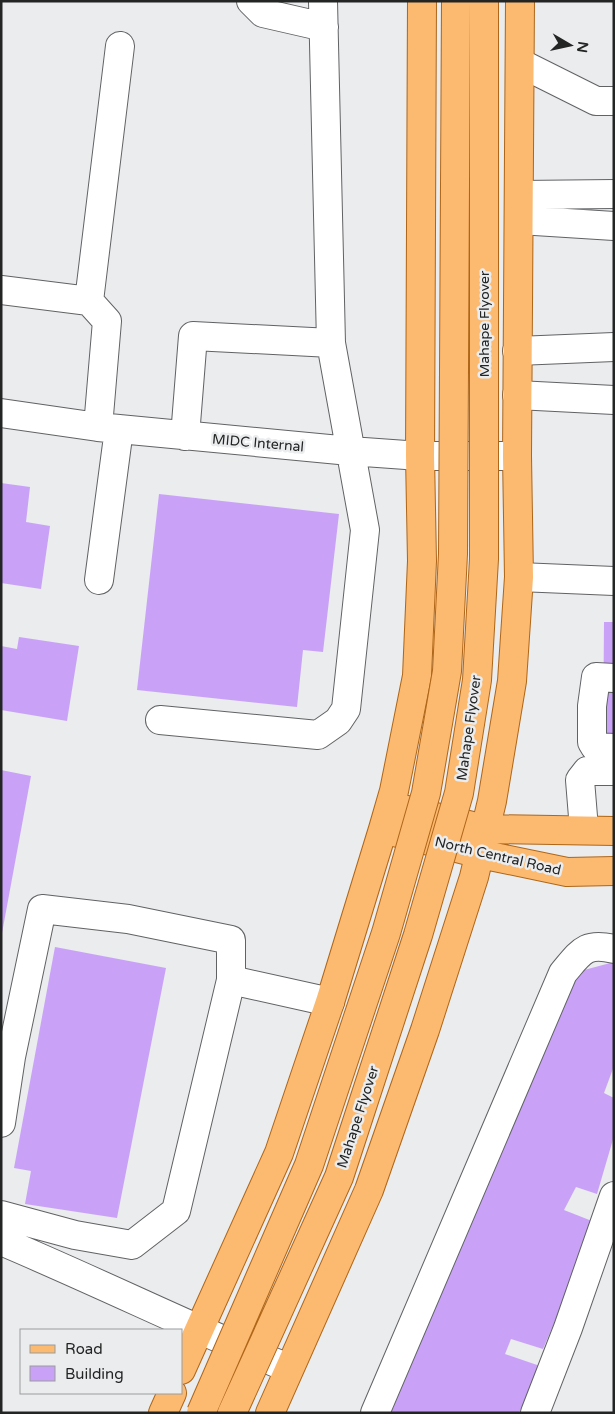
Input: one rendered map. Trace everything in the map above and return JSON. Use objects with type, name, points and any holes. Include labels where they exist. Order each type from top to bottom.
[{"type":"main road","points":[[182,1368],[279,1154],[330,1002],[387,817],[417,676],[422,561],[420,456],[422,1]]},
{"type":"main road","points":[[201,1413],[309,1164],[386,933],[426,792],[447,671],[453,554],[456,1]]},
{"type":"main road","name":"Mahape Flyover","points":[[232,1413],[339,1177],[418,935],[459,793],[477,680],[484,559],[484,1]]},
{"type":"main road","points":[[270,1413],[288,1368],[369,1190],[425,1030],[474,877],[492,801],[512,681],[519,578],[517,395],[520,1]]},
{"type":"main road","name":"North Central Road","points":[[387,817],[482,842],[567,872],[614,871]]},
{"type":"main road","name":"North Central Road","points":[[482,842],[584,829],[614,831]]},
{"type":"main road","points":[[163,1413],[172,1394]]},
{"type":"street","points":[[160,720],[318,735],[338,721],[346,709],[365,530],[332,343],[324,14],[263,13],[251,1]]},
{"type":"street","points":[[89,301],[120,46]]},
{"type":"street","points":[[520,63],[596,101],[614,101]]},
{"type":"street","points":[[519,208],[614,194]]},
{"type":"street","points":[[519,208],[614,226]]},
{"type":"street","points":[[1,290],[89,301],[107,321],[108,428],[99,580]]},
{"type":"street","points":[[185,436],[193,336],[332,343]]},
{"type":"street","points":[[518,351],[614,346]]},
{"type":"street","points":[[517,395],[614,400]]},
{"type":"street","name":"MIDC Internal","points":[[1,412],[108,428],[350,451],[420,456],[517,456]]},
{"type":"street","points":[[519,578],[614,581]]},
{"type":"street","points":[[614,678],[596,678],[592,706],[592,742],[595,747],[614,748]]},
{"type":"street","points":[[584,829],[580,780],[582,775],[587,771],[614,771]]},
{"type":"street","points":[[1,1123],[10,1057],[42,909],[128,918],[231,940],[230,980],[176,1211],[132,1245],[75,1235],[1,1215]]},
{"type":"street","points":[[375,1413],[563,972],[582,951],[599,945],[614,949]]},
{"type":"street","points":[[230,980],[330,1002]]},
{"type":"street","points":[[535,1413],[568,1328],[614,1196]]},
{"type":"street","points":[[1,1241],[288,1368]]},
{"type":"building","points":[[1,483],[30,487],[26,522],[50,526],[41,589],[1,583]]},
{"type":"building","points":[[159,494],[339,514],[323,652],[303,650],[297,707],[137,690]]},
{"type":"building","points":[[604,622],[614,622],[614,749],[603,749]]},
{"type":"building","points":[[19,637],[79,646],[67,721],[1,710],[1,646],[17,649]]},
{"type":"building","points":[[1,770],[31,776],[2,933],[1,933]]},
{"type":"building","points":[[55,947],[166,968],[117,1218],[25,1204],[31,1171],[14,1168]]},
{"type":"building","points":[[614,962],[614,1066],[604,1093],[614,1098],[614,1136],[597,1194],[576,1187],[564,1210],[597,1223],[543,1349],[511,1339],[505,1354],[540,1366],[519,1413],[391,1413],[573,973]]}]
